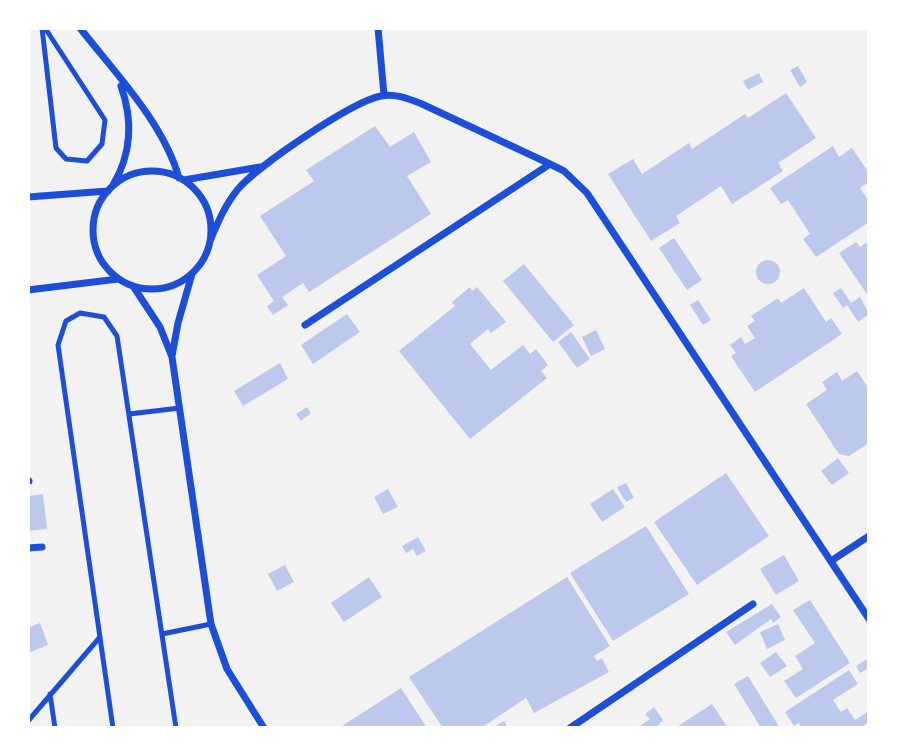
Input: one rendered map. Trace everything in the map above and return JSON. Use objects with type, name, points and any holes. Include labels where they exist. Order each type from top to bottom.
[{"type":"street","points":[[80,28],[168,150],[182,179]]},
{"type":"street","points":[[378,28],[384,95]]},
{"type":"street","points":[[118,79],[129,116],[130,135],[121,172],[94,220],[93,237],[106,268],[118,279],[133,286],[154,289],[174,285],[192,274],[201,264],[231,199],[264,166],[347,111],[364,101],[384,95],[404,97],[422,104],[570,176],[587,193],[869,619]]},
{"type":"street","points":[[305,325],[550,164]]},
{"type":"street","points":[[182,179],[264,166]]},
{"type":"street","points":[[28,197],[110,190],[126,177],[144,172],[162,172],[182,179],[197,192],[206,207],[211,224],[210,241]]},
{"type":"street","points":[[172,357],[178,323],[192,274]]},
{"type":"street","points":[[28,290],[118,279]]},
{"type":"street","points":[[133,286],[160,327],[172,357],[211,624],[228,669],[264,728]]},
{"type":"street","points":[[831,561],[869,536]]},
{"type":"street","points":[[28,548],[42,547]]},
{"type":"street","points":[[570,728],[752,604]]},
{"type":"lane","points":[[43,28],[105,120],[103,144],[88,161],[65,159],[56,148],[43,28]]},
{"type":"lane","points":[[113,728],[58,345],[61,328],[72,316],[97,313],[115,329],[176,728]]},
{"type":"lane","points":[[129,414],[180,408]]},
{"type":"lane","points":[[162,634],[211,624]]},
{"type":"lane","points":[[28,721],[100,637]]},
{"type":"lane","points":[[50,694],[55,728]]},
{"type":"building","points":[[798,66],[807,82],[800,87],[790,70]]},
{"type":"building","points":[[759,73],[763,82],[748,90],[743,81]]},
{"type":"building","points":[[786,93],[816,138],[778,163],[783,171],[732,204],[721,186],[676,216],[680,223],[651,241],[608,174],[633,159],[642,174],[689,143],[692,149],[745,114],[748,118]]},
{"type":"building","points":[[375,126],[390,147],[414,132],[431,162],[407,176],[431,214],[309,292],[303,283],[282,297],[288,305],[273,315],[267,306],[274,301],[257,275],[286,256],[260,216],[314,181],[306,170]]},
{"type":"building","points":[[833,146],[839,157],[852,148],[869,173],[869,182],[860,188],[869,201],[869,222],[816,257],[803,239],[810,234],[788,200],[781,204],[770,188]]},
{"type":"building","points":[[674,238],[702,280],[687,290],[659,248]]},
{"type":"building","points":[[869,241],[869,297],[839,253],[856,242],[860,247]]},
{"type":"building","points":[[768,260],[779,267],[780,272],[773,283],[768,284],[757,277],[756,272],[763,261]]},
{"type":"building","points":[[524,264],[574,325],[553,342],[503,281]]},
{"type":"building","points":[[470,287],[472,291],[477,287],[506,322],[491,333],[488,329],[470,344],[491,370],[523,345],[530,354],[536,349],[548,365],[541,371],[547,378],[470,439],[399,351],[455,306],[452,302]]},
{"type":"building","points":[[804,288],[826,322],[831,318],[842,334],[755,392],[731,356],[736,353],[730,345],[741,337],[745,344],[755,338],[747,326],[755,321],[751,316],[778,298],[781,303]]},
{"type":"building","points":[[841,288],[851,303],[860,297],[869,314],[858,322],[847,305],[843,308],[833,293]]},
{"type":"building","points":[[698,300],[711,320],[703,325],[690,305]]},
{"type":"building","points":[[347,314],[360,332],[313,364],[301,345]]},
{"type":"building","points":[[596,330],[605,349],[591,356],[582,337]]},
{"type":"building","points":[[571,332],[590,359],[577,368],[558,342]]},
{"type":"building","points":[[280,363],[288,379],[243,406],[234,391]]},
{"type":"building","points":[[857,371],[869,389],[869,443],[849,456],[839,454],[806,404],[827,390],[822,382],[837,372],[842,381]]},
{"type":"building","points":[[307,407],[311,413],[301,421],[296,414]]},
{"type":"building","points":[[838,458],[849,473],[832,485],[821,471]]},
{"type":"building","points":[[726,473],[769,536],[697,585],[654,522]]},
{"type":"building","points":[[626,483],[634,498],[626,502],[617,487]]},
{"type":"building","points":[[388,489],[398,507],[383,514],[374,497]]},
{"type":"building","points":[[613,489],[625,507],[602,522],[590,504]]},
{"type":"building","points":[[43,494],[47,529],[28,531],[28,496]]},
{"type":"building","points":[[646,526],[689,594],[613,641],[570,573]]},
{"type":"building","points":[[418,537],[426,551],[417,556],[413,549],[406,553],[402,546]]},
{"type":"building","points":[[784,555],[799,581],[776,595],[760,569]]},
{"type":"building","points":[[285,565],[294,582],[277,591],[268,574]]},
{"type":"building","points":[[369,577],[382,597],[344,622],[331,603]]},
{"type":"building","points":[[567,577],[610,646],[594,656],[597,661],[602,658],[609,672],[534,713],[526,698],[481,728],[443,728],[409,677]]},
{"type":"building","points":[[810,600],[850,663],[796,698],[784,681],[803,669],[795,656],[815,643],[793,610]]},
{"type":"building","points":[[772,604],[781,617],[773,623],[771,619],[735,645],[726,632]]},
{"type":"building","points":[[40,623],[48,645],[28,653],[28,628]]},
{"type":"building","points":[[778,624],[785,640],[767,649],[760,632]]},
{"type":"building","points":[[776,652],[787,666],[770,677],[760,663]]},
{"type":"building","points":[[869,658],[869,668],[860,673],[856,666]]},
{"type":"building","points":[[849,670],[858,684],[833,700],[841,712],[847,708],[855,720],[869,711],[869,722],[860,728],[802,728],[799,723],[794,726],[785,712]]},
{"type":"building","points":[[748,676],[780,728],[761,728],[734,684]]},
{"type":"building","points":[[401,688],[427,728],[339,728]]},
{"type":"building","points":[[712,704],[728,728],[675,728]]},
{"type":"building","points":[[654,707],[663,720],[656,728],[637,728],[650,719],[645,714]]},
{"type":"building","points":[[504,721],[508,728],[492,728]]}]
